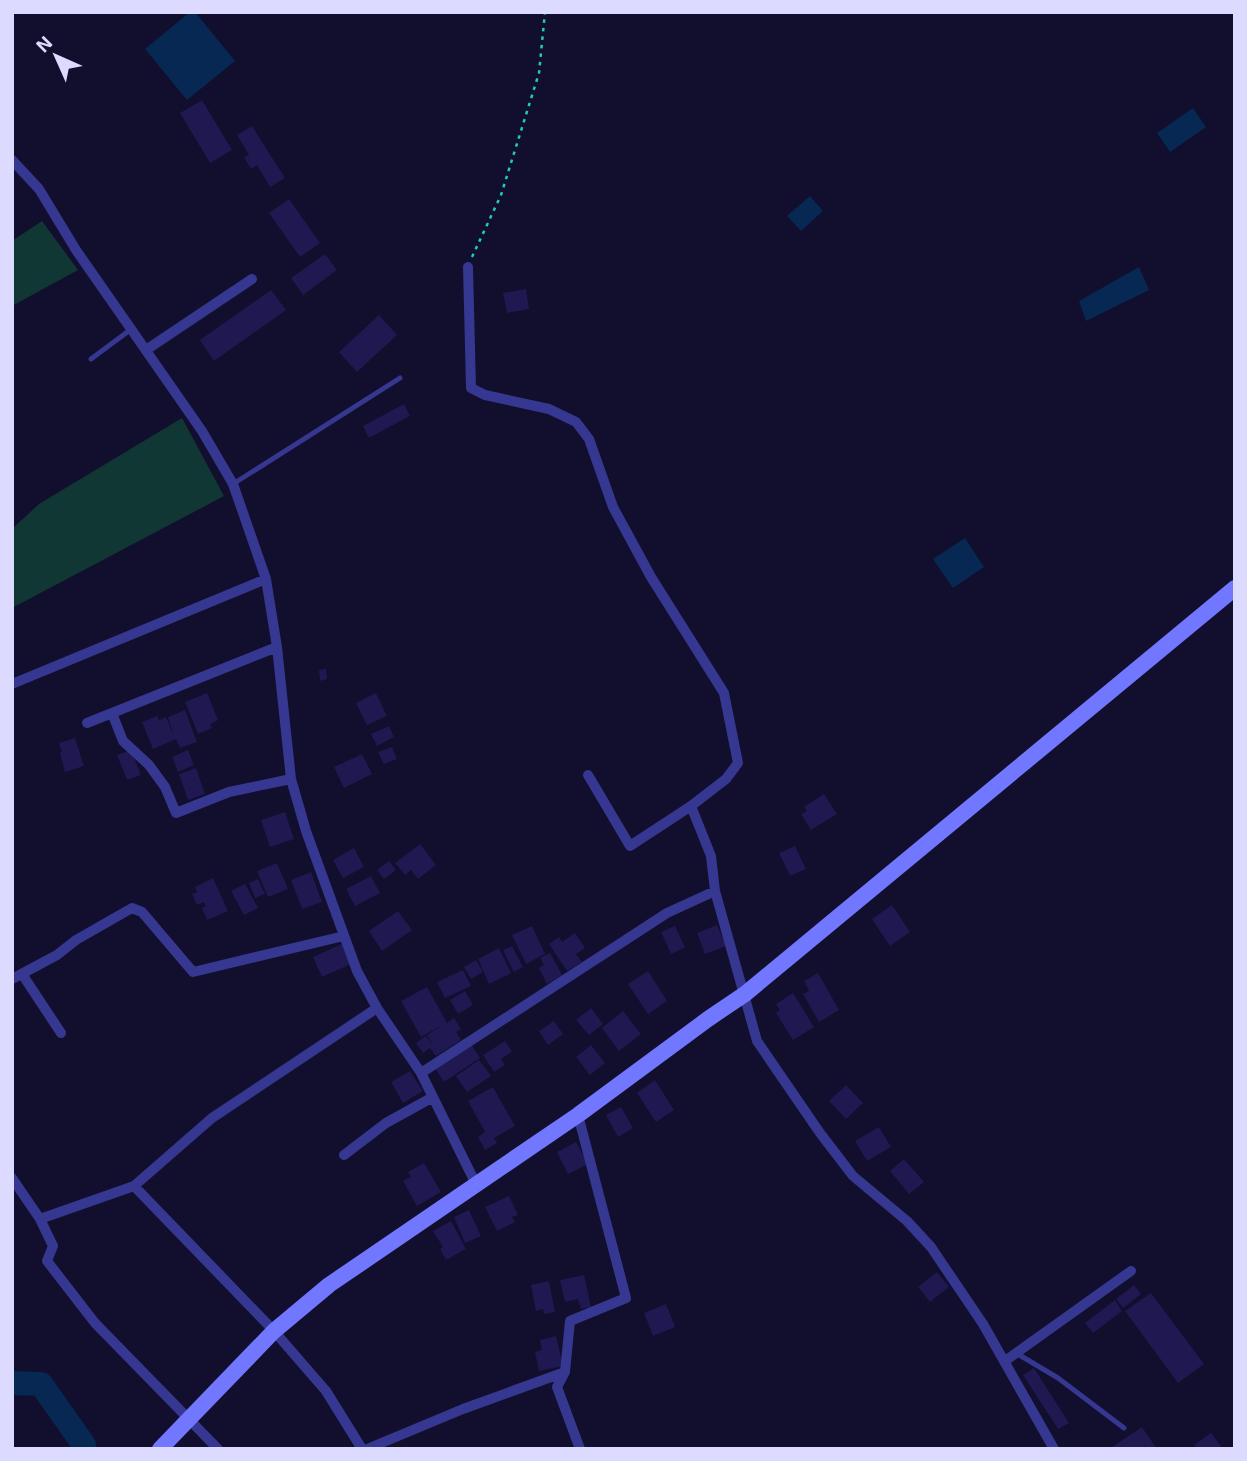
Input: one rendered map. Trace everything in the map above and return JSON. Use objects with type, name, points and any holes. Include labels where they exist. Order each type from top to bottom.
[{"type":"street","points":[[12,160],[38,189],[76,250],[202,431],[233,484],[266,579],[277,647],[291,779],[306,831],[357,971],[377,1008],[421,1073],[476,1184]]},
{"type":"street","points":[[468,267],[471,387],[485,395],[549,410],[576,422],[589,439],[613,507],[650,577],[724,693],[738,763],[726,779],[691,806],[630,846],[587,775]]},
{"type":"street","points":[[146,350],[252,279]]},
{"type":"street","points":[[12,684],[266,579]]},
{"type":"street","points":[[160,1449],[274,1331],[329,1285],[578,1115],[708,1018],[745,994],[1235,588]]},
{"type":"street","points":[[87,723],[277,647]]},
{"type":"street","points":[[112,713],[123,741],[149,765],[165,787],[176,813],[229,792],[291,779]]},
{"type":"street","points":[[691,806],[711,856],[715,891],[757,1041],[853,1176],[907,1221],[931,1247],[1005,1361],[1050,1448]]},
{"type":"street","points":[[421,1073],[667,913],[715,891]]},
{"type":"street","points":[[61,1033],[17,977],[132,908],[142,912],[193,972],[344,936]]},
{"type":"street","points":[[40,1219],[134,1186],[212,1118],[377,1008]]},
{"type":"street","points":[[344,1155],[386,1123],[433,1097]]},
{"type":"street","points":[[578,1115],[626,1298],[570,1321],[565,1372],[557,1387],[580,1449]]},
{"type":"street","points":[[12,1178],[40,1219],[53,1246],[47,1261],[95,1323],[218,1449]]},
{"type":"street","points":[[134,1186],[274,1331],[326,1391],[362,1449]]},
{"type":"street","points":[[1005,1361],[1131,1271]]},
{"type":"street","points":[[367,1449],[463,1409],[565,1372]]},
{"type":"lane","points":[[91,359],[132,329]]},
{"type":"lane","points":[[233,484],[400,378]]},
{"type":"lane","points":[[1016,1353],[1058,1378],[1124,1428]]},
{"type":"path","points":[[468,267],[501,195],[540,73],[545,12]]},
{"type":"green space","points":[[42,221],[78,270],[12,306],[12,241]]},
{"type":"green space","points":[[182,418],[224,496],[12,608],[12,529],[39,504]]},
{"type":"water","points":[[190,12],[195,12],[235,61],[187,100],[145,49]]},
{"type":"water","points":[[1193,108],[1206,127],[1170,152],[1157,133]]},
{"type":"water","points":[[810,196],[823,211],[801,231],[787,216]]},
{"type":"water","points":[[1139,267],[1149,290],[1086,321],[1079,301]]},
{"type":"water","points":[[965,538],[984,567],[953,588],[933,559]]},
{"type":"building","points":[[202,100],[232,150],[210,163],[180,113]]},
{"type":"building","points":[[252,126],[285,178],[270,187],[257,165],[251,169],[244,157],[249,155],[237,135]]},
{"type":"building","points":[[289,199],[320,243],[300,257],[269,213]]},
{"type":"building","points":[[325,254],[337,270],[303,295],[291,278]]},
{"type":"building","points":[[526,289],[529,309],[507,313],[503,293]]},
{"type":"building","points":[[271,290],[286,310],[214,361],[200,340]]},
{"type":"building","points":[[379,315],[397,335],[357,372],[339,352]]},
{"type":"building","points":[[404,404],[410,416],[369,438],[363,426]]},
{"type":"building","points":[[326,669],[327,679],[320,681],[319,670]]},
{"type":"building","points":[[207,693],[218,720],[210,724],[212,728],[198,734],[185,702]]},
{"type":"building","points":[[376,693],[387,716],[367,725],[356,703]]},
{"type":"building","points":[[185,710],[197,742],[180,748],[176,739],[153,749],[142,722],[157,716],[159,720],[166,717],[174,736],[168,717]]},
{"type":"building","points":[[389,726],[394,737],[377,746],[371,734]]},
{"type":"building","points":[[75,738],[84,766],[65,772],[59,743]]},
{"type":"building","points":[[392,747],[397,759],[384,764],[378,752]]},
{"type":"building","points":[[131,750],[141,775],[127,780],[117,755]]},
{"type":"building","points":[[188,750],[194,765],[178,772],[172,757]]},
{"type":"building","points":[[362,754],[372,774],[344,788],[334,767]]},
{"type":"building","points":[[196,768],[205,794],[188,800],[179,774]]},
{"type":"building","points":[[824,794],[837,814],[811,830],[801,814],[807,811],[804,807]]},
{"type":"building","points":[[285,812],[294,839],[270,847],[261,820]]},
{"type":"building","points":[[420,844],[436,865],[418,879],[411,870],[405,875],[395,863]]},
{"type":"building","points":[[795,846],[806,869],[790,876],[779,853]]},
{"type":"building","points":[[354,848],[364,867],[343,878],[333,860]]},
{"type":"building","points":[[389,861],[396,870],[384,879],[377,870]]},
{"type":"building","points":[[277,863],[288,889],[268,897],[257,871]]},
{"type":"building","points":[[311,872],[322,902],[302,909],[291,880]]},
{"type":"building","points":[[371,876],[380,893],[355,906],[346,889]]},
{"type":"building","points":[[213,878],[228,911],[207,920],[202,908],[206,906],[204,902],[197,905],[192,894],[197,892],[195,887]]},
{"type":"building","points":[[258,879],[265,894],[255,898],[249,883]]},
{"type":"building","points":[[245,884],[258,908],[244,915],[231,891]]},
{"type":"building","points":[[892,905],[910,932],[890,946],[872,919]]},
{"type":"building","points":[[398,911],[412,930],[382,951],[369,931]]},
{"type":"building","points":[[717,925],[726,946],[705,954],[697,933]]},
{"type":"building","points":[[532,926],[545,954],[526,964],[512,935]]},
{"type":"building","points":[[675,926],[685,947],[671,954],[661,932]]},
{"type":"building","points":[[575,933],[585,948],[576,954],[582,962],[567,971],[549,944],[559,937],[562,942]]},
{"type":"building","points":[[344,943],[353,963],[322,977],[313,957]]},
{"type":"building","points":[[512,946],[523,967],[514,972],[503,950]]},
{"type":"building","points":[[499,948],[511,973],[489,984],[478,959]]},
{"type":"building","points":[[550,953],[562,975],[547,984],[539,968],[544,965],[540,958]]},
{"type":"building","points":[[476,960],[483,972],[471,979],[464,967]]},
{"type":"building","points":[[463,970],[471,986],[445,998],[437,982]]},
{"type":"building","points":[[648,971],[667,1001],[648,1014],[628,984]]},
{"type":"building","points":[[818,973],[839,1010],[819,1022],[803,994],[809,991],[804,981]]},
{"type":"building","points":[[427,987],[447,1023],[454,1018],[461,1029],[456,1032],[461,1040],[436,1056],[430,1048],[423,1053],[416,1043],[426,1036],[434,1046],[427,1035],[444,1024],[421,1037],[401,1001]]},
{"type":"building","points":[[465,991],[473,1005],[458,1014],[450,1000]]},
{"type":"building","points":[[793,993],[814,1027],[793,1040],[776,1013],[780,1010],[776,1004]]},
{"type":"building","points":[[591,1008],[603,1024],[589,1035],[576,1020]]},
{"type":"building","points":[[623,1011],[641,1034],[619,1051],[602,1028]]},
{"type":"building","points":[[554,1021],[563,1034],[548,1045],[539,1031]]},
{"type":"building","points":[[505,1041],[512,1052],[501,1059],[505,1065],[494,1072],[483,1055]]},
{"type":"building","points":[[471,1044],[480,1058],[444,1082],[435,1068]]},
{"type":"building","points":[[591,1045],[605,1063],[590,1075],[576,1057]]},
{"type":"building","points":[[479,1060],[491,1076],[467,1092],[456,1076]]},
{"type":"building","points":[[410,1071],[423,1091],[403,1103],[391,1082]]},
{"type":"building","points":[[655,1080],[674,1110],[656,1122],[637,1093]]},
{"type":"building","points":[[846,1085],[863,1103],[846,1119],[829,1101]]},
{"type":"building","points":[[493,1087],[515,1126],[494,1138],[497,1143],[485,1150],[478,1137],[485,1132],[468,1101]]},
{"type":"building","points":[[621,1107],[633,1128],[618,1137],[606,1115]]},
{"type":"building","points":[[879,1127],[891,1147],[867,1161],[855,1141]]},
{"type":"building","points":[[576,1142],[588,1164],[568,1174],[557,1152]]},
{"type":"building","points":[[904,1159],[924,1182],[909,1194],[890,1171]]},
{"type":"building","points":[[424,1163],[441,1192],[417,1206],[403,1181],[411,1177],[408,1172]]},
{"type":"building","points":[[509,1196],[518,1215],[512,1217],[515,1222],[497,1231],[485,1207]]},
{"type":"building","points":[[469,1210],[481,1236],[465,1243],[454,1217]]},
{"type":"building","points":[[451,1221],[466,1249],[446,1260],[440,1249],[443,1247],[433,1231]]},
{"type":"building","points":[[937,1272],[949,1287],[930,1302],[918,1287]]},
{"type":"building","points":[[584,1275],[591,1307],[581,1309],[578,1299],[565,1302],[560,1280]]},
{"type":"building","points":[[549,1281],[555,1312],[544,1314],[543,1309],[536,1311],[531,1285]]},
{"type":"building","points":[[1134,1285],[1141,1294],[1123,1308],[1116,1299]]},
{"type":"building","points":[[1151,1293],[1204,1364],[1178,1383],[1125,1311]]},
{"type":"building","points":[[1115,1300],[1122,1311],[1093,1333],[1085,1323]]},
{"type":"building","points":[[666,1304],[675,1327],[653,1336],[644,1313]]},
{"type":"building","points":[[556,1336],[563,1366],[539,1371],[535,1352],[542,1350],[540,1340]]},
{"type":"building","points":[[1034,1368],[1069,1423],[1058,1429],[1023,1375]]},
{"type":"building","points":[[1142,1427],[1157,1449],[1109,1449]]},
{"type":"building","points":[[1211,1433],[1223,1449],[1198,1449],[1194,1445]]},
{"type":"waterway","points":[[12,1383],[41,1384],[84,1445],[83,1449]]}]
